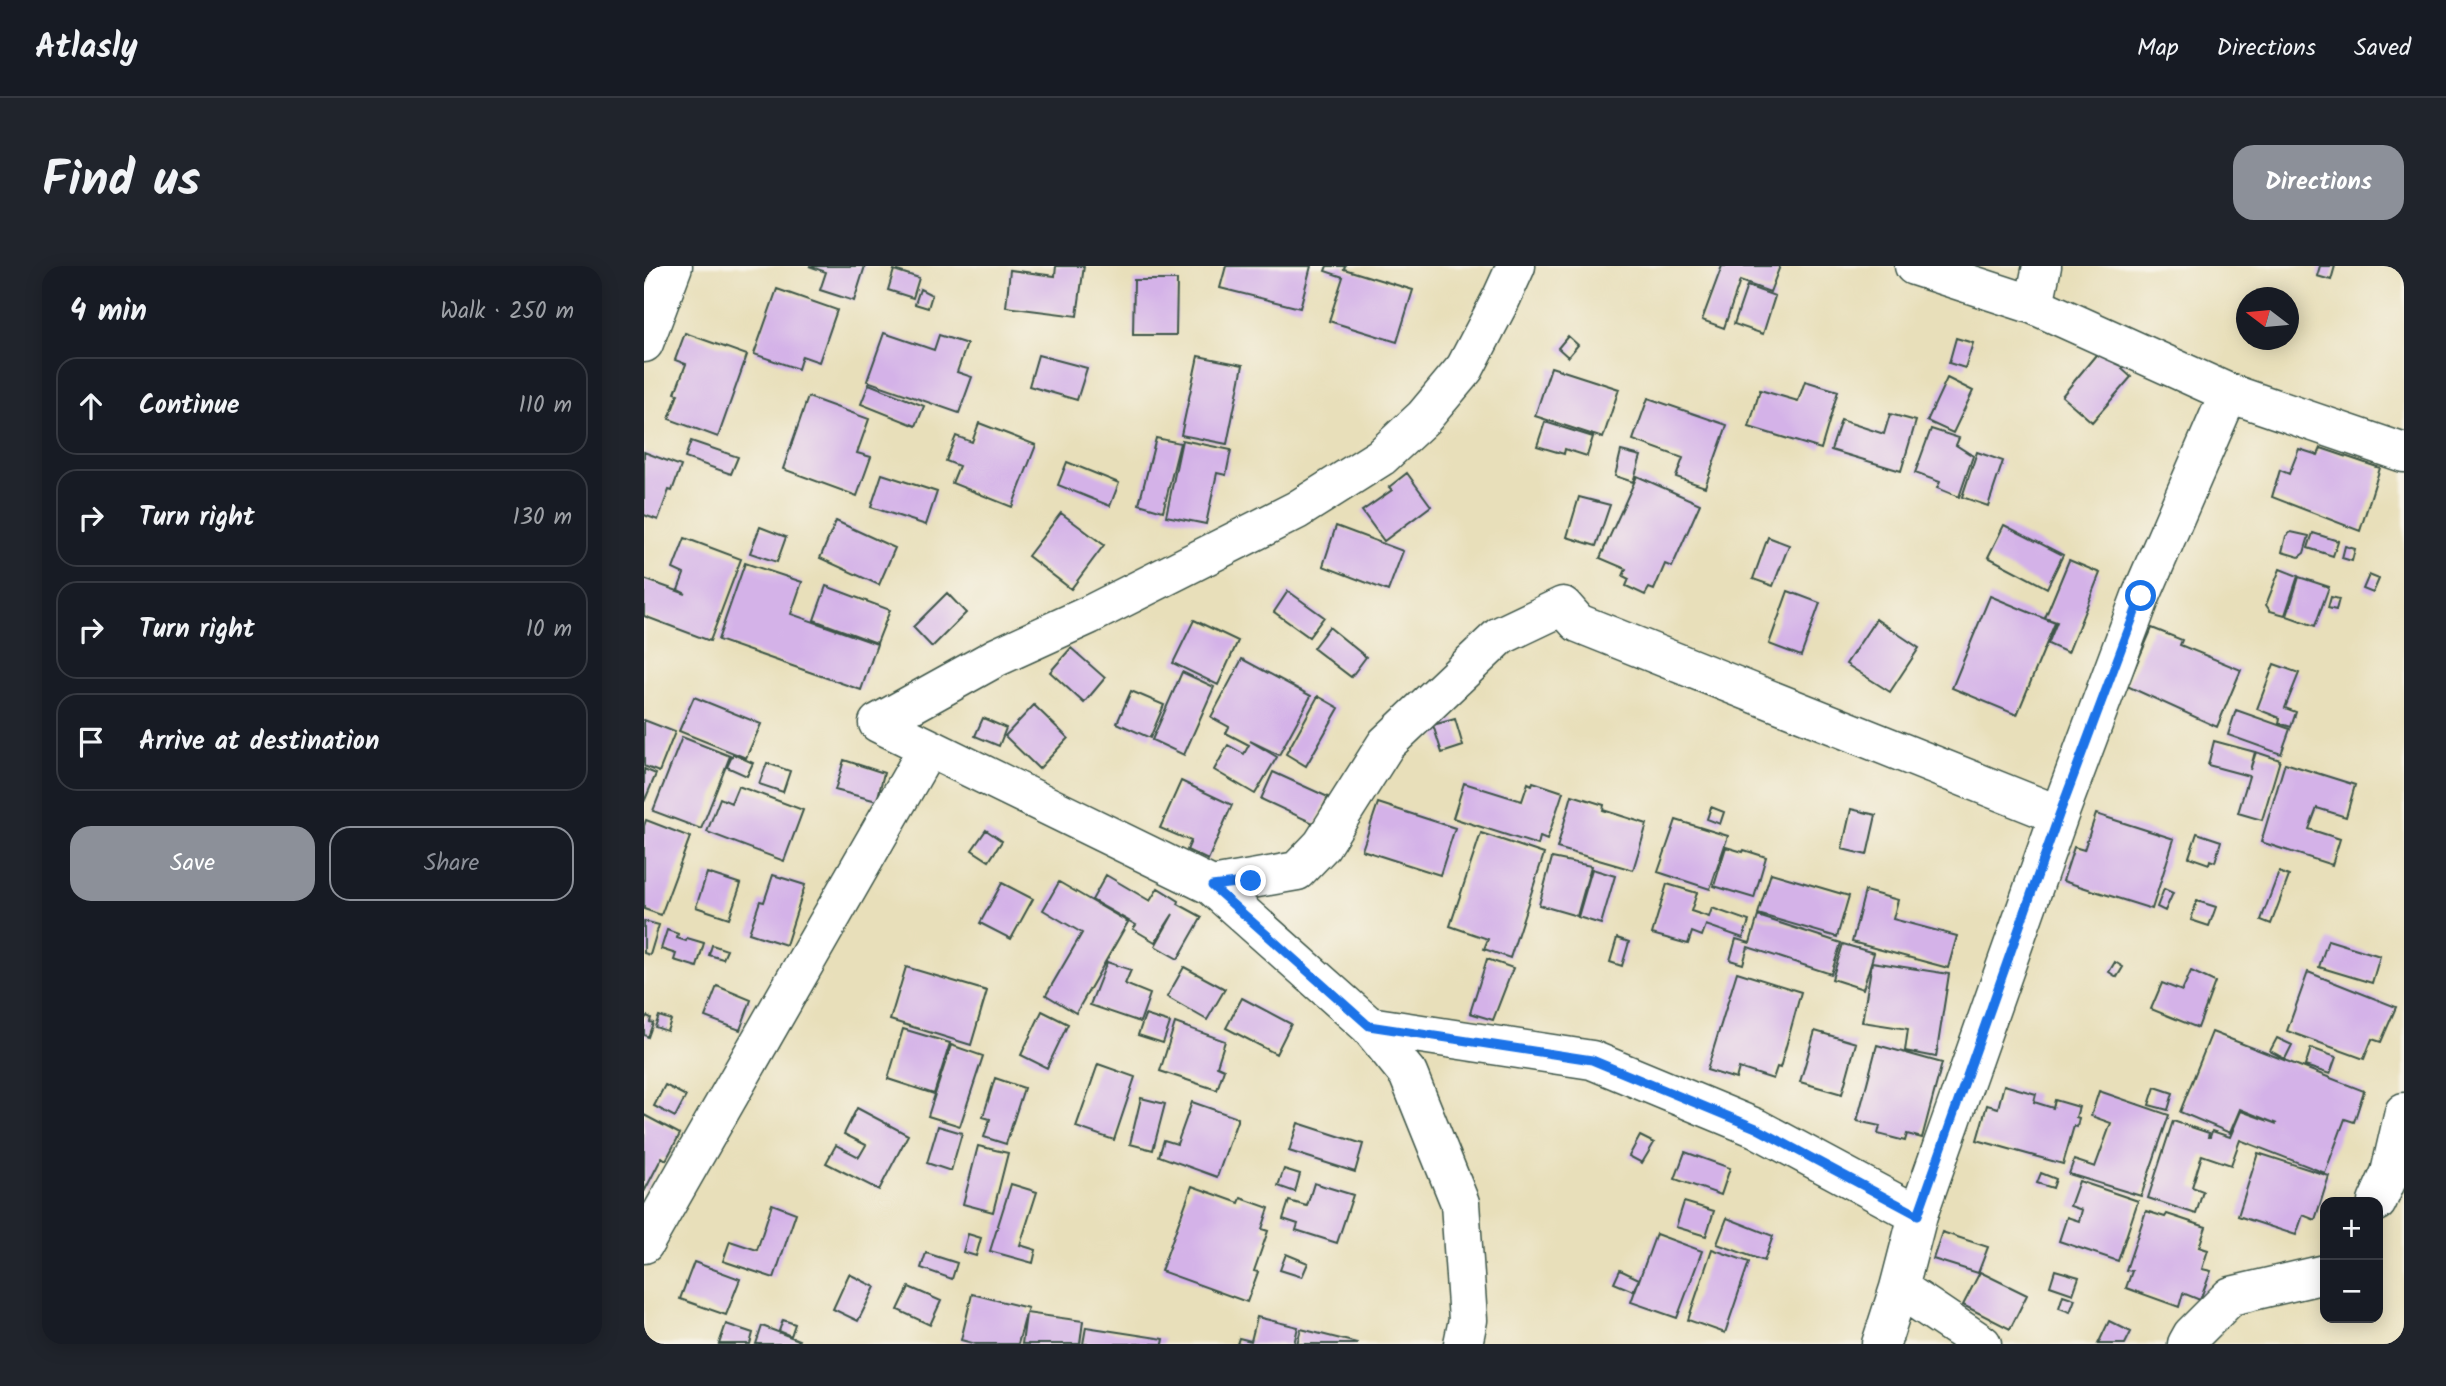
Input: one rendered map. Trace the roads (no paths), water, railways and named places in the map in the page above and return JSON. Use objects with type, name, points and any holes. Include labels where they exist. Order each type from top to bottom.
[{"type":"street","points":[[644,343],[673,266]]},
{"type":"street","points":[[1463,1344],[1468,1320],[1460,1203],[1408,1074],[1369,1026],[1212,886],[878,723],[997,657],[1089,615],[1297,510],[1381,457],[1424,417],[1465,368],[1516,266]]},
{"type":"street","points":[[1914,266],[2034,305],[2230,393],[2404,453]]},
{"type":"street","points":[[2034,305],[2042,266]]},
{"type":"street","points":[[1881,1344],[1918,1215],[2059,815],[2141,596],[2230,393]]},
{"type":"street","points":[[1212,886],[1297,871],[1322,845],[1386,744],[1500,636],[1563,606],[1578,623],[2059,815]]},
{"type":"street","points":[[644,1244],[928,748]]},
{"type":"street","points":[[1369,1026],[1592,1060],[1756,1128],[1918,1215]]},
{"type":"street","points":[[2379,1197],[2390,1173],[2404,1112]]},
{"type":"street","points":[[2187,1344],[2192,1335],[2231,1296],[2320,1275]]},
{"type":"street","points":[[1899,1288],[1982,1344]]}]
